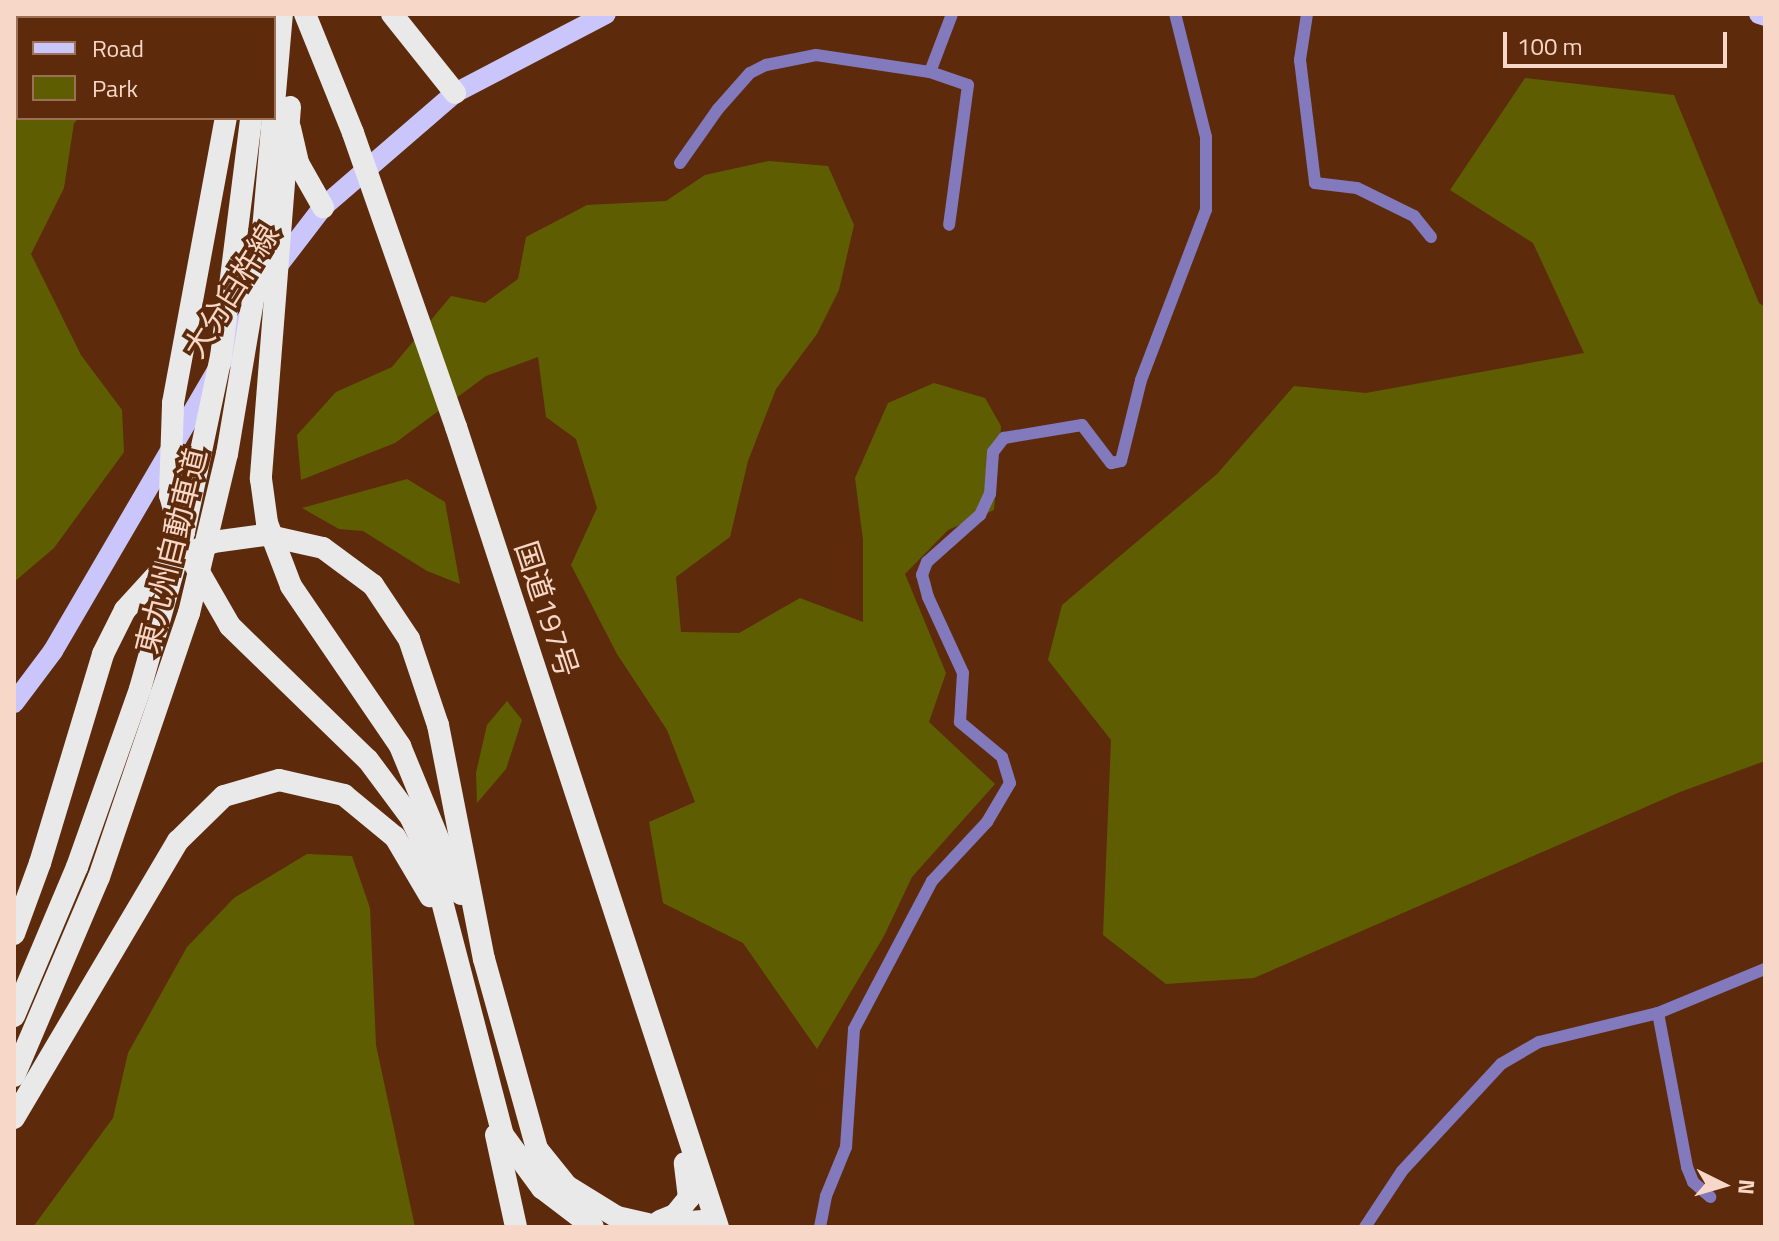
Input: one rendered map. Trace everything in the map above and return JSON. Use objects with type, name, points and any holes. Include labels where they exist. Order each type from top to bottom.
[{"type":"highway","points":[[285,14],[289,160],[261,479],[270,535],[291,586],[400,746],[484,959]]},
{"type":"highway","name":"東九州自動車道","points":[[276,104],[285,14]]},
{"type":"highway","name":"国道197号","points":[[305,14],[353,133],[456,427],[629,955],[713,1225]]},
{"type":"highway","points":[[392,14],[455,93]]},
{"type":"highway","points":[[276,68],[298,163],[323,207]]},
{"type":"highway","points":[[226,120],[173,403],[170,495],[184,546],[230,626],[368,760],[411,818],[432,863],[492,1105],[516,1227]]},
{"type":"highway","name":"東九州自動車道","points":[[14,1016],[77,867],[140,689],[184,532],[221,357],[251,120]]},
{"type":"highway","name":"東九州自動車道","points":[[14,1076],[99,877],[185,627],[227,454],[261,253],[274,120]]},
{"type":"highway","points":[[14,934],[40,863],[103,654],[125,610],[165,566],[213,542],[265,535],[323,548],[373,585],[409,639],[438,725],[484,959],[537,1149],[574,1192],[635,1223],[713,1225]]},
{"type":"highway","points":[[14,1118],[178,841],[208,807],[242,787],[279,780],[323,786],[379,820],[420,875],[455,965]]},
{"type":"highway","points":[[629,955],[650,1056],[690,1187],[675,1215],[635,1223]]},
{"type":"highway","points":[[492,1105],[527,1171],[593,1227]]},
{"type":"main road","points":[[1759,14],[1765,16]]},
{"type":"main road","name":"大分臼杵線","points":[[14,703],[53,651],[286,251],[323,207],[455,93],[600,15]]},
{"type":"street","points":[[930,72],[952,14]]},
{"type":"street","points":[[820,1227],[823,1204],[846,1147],[854,1029],[932,881],[987,822],[1010,783],[1002,757],[960,722],[963,673],[928,597],[922,575],[927,562],[980,515],[990,494],[993,452],[1004,438],[1082,425],[1111,463],[1121,461],[1141,380],[1206,210],[1206,137],[1175,14]]},
{"type":"street","points":[[1307,14],[1300,60],[1315,183],[1357,188],[1414,216],[1431,237]]},
{"type":"street","points":[[680,163],[718,109],[750,73],[766,65],[816,55],[930,72],[968,85],[949,225]]},
{"type":"street","points":[[1365,1227],[1402,1171],[1501,1064],[1539,1042],[1658,1013],[1765,969]]},
{"type":"street","points":[[1658,1013],[1687,1167],[1693,1182],[1710,1197]]},
{"type":"green space","points":[[14,14],[176,14],[16,16],[16,120],[77,120],[64,188],[31,254],[81,355],[122,410],[124,452],[54,548],[14,582]]},
{"type":"green space","points":[[1525,78],[1674,95],[1759,303],[1765,307],[1765,761],[1680,792],[1254,978],[1166,984],[1103,935],[1111,740],[1048,660],[1062,605],[1217,474],[1294,386],[1366,393],[1584,353],[1533,243],[1450,190]]},
{"type":"green space","points":[[769,161],[828,166],[854,225],[839,290],[817,334],[776,389],[748,461],[730,537],[676,577],[681,632],[739,633],[800,598],[863,622],[863,540],[855,478],[888,403],[934,383],[985,398],[1001,426],[994,510],[948,530],[905,574],[946,673],[929,722],[995,784],[912,877],[884,936],[817,1049],[743,943],[663,903],[649,822],[695,802],[667,730],[617,654],[571,565],[597,508],[576,439],[546,417],[538,357],[486,376],[395,443],[301,480],[297,435],[336,392],[392,367],[451,296],[485,303],[518,279],[526,237],[587,205],[666,201],[705,175]]},
{"type":"green space","points":[[407,479],[445,502],[460,584],[427,571],[363,531],[339,529],[302,508]]},
{"type":"green space","points":[[507,701],[522,720],[506,769],[477,803],[476,773],[487,725]]},
{"type":"green space","points":[[307,854],[352,856],[370,908],[376,1045],[415,1227],[33,1227],[113,1118],[128,1053],[187,947],[234,898]]}]
